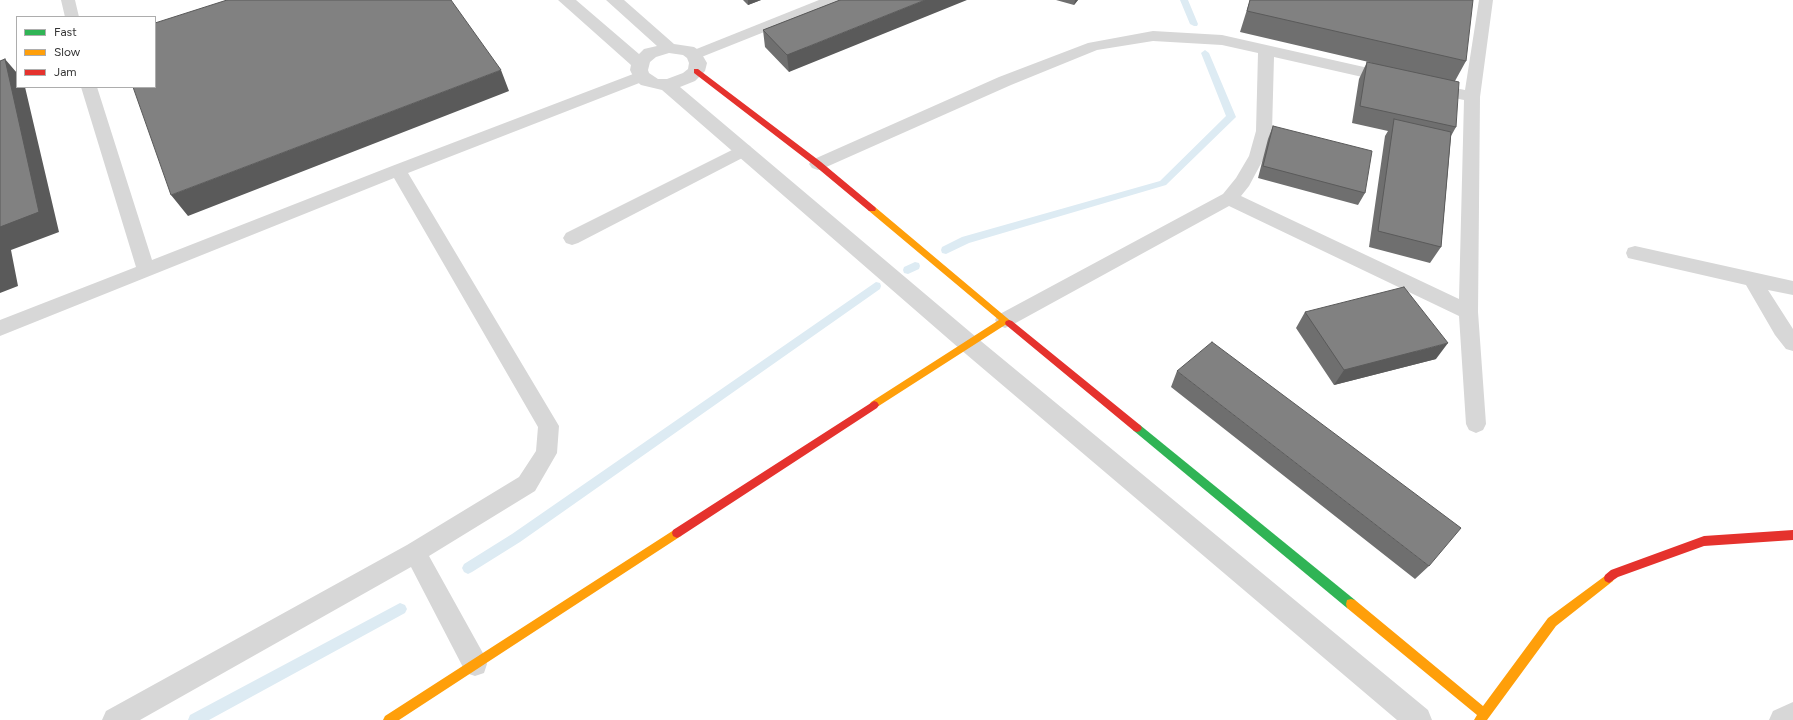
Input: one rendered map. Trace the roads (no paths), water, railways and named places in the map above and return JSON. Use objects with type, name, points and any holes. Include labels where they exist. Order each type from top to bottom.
[{"type":"street","points":[[566,0],[640,70],[647,81],[666,85],[679,82],[689,77],[695,63]]},
{"type":"street","points":[[614,0],[669,48]]},
{"type":"street","points":[[640,70],[644,58],[650,53],[669,48],[688,51],[695,63],[1482,717],[1552,622],[1615,573],[1704,541],[1793,535]]},
{"type":"street","points":[[666,85],[744,150],[968,343],[1418,720]]},
{"type":"street","points":[[389,720],[1005,320]]},
{"type":"lane","points":[[68,0],[72,16]]},
{"type":"lane","points":[[695,63],[832,0]]},
{"type":"lane","points":[[1476,424],[1468,312],[1472,97],[1486,0]]},
{"type":"lane","points":[[818,164],[1005,81],[1093,46],[1153,36],[1222,40],[1403,81]]},
{"type":"lane","points":[[1005,320],[1229,198],[1243,182],[1257,156],[1264,130],[1266,50]]},
{"type":"lane","points":[[0,328],[398,170],[640,70]]},
{"type":"lane","points":[[1419,85],[1472,97]]},
{"type":"lane","points":[[89,88],[146,270]]},
{"type":"lane","points":[[572,238],[744,150]]},
{"type":"lane","points":[[115,720],[415,552],[527,484],[546,454],[549,426],[398,170]]},
{"type":"lane","points":[[1229,198],[1468,312]]},
{"type":"lane","points":[[1635,253],[1793,288]]},
{"type":"lane","points":[[1752,279],[1782,330],[1793,343]]},
{"type":"lane","points":[[415,552],[475,664]]},
{"type":"lane","points":[[1782,720],[1793,715]]},
{"type":"waterway","points":[[1184,0],[1194,24]]},
{"type":"waterway","points":[[946,250],[966,240],[1163,183],[1231,117],[1205,53]]},
{"type":"waterway","points":[[908,270],[915,266]]},
{"type":"waterway","points":[[468,568],[516,538],[876,286]]},
{"type":"waterway","points":[[195,720],[400,609]]}]
